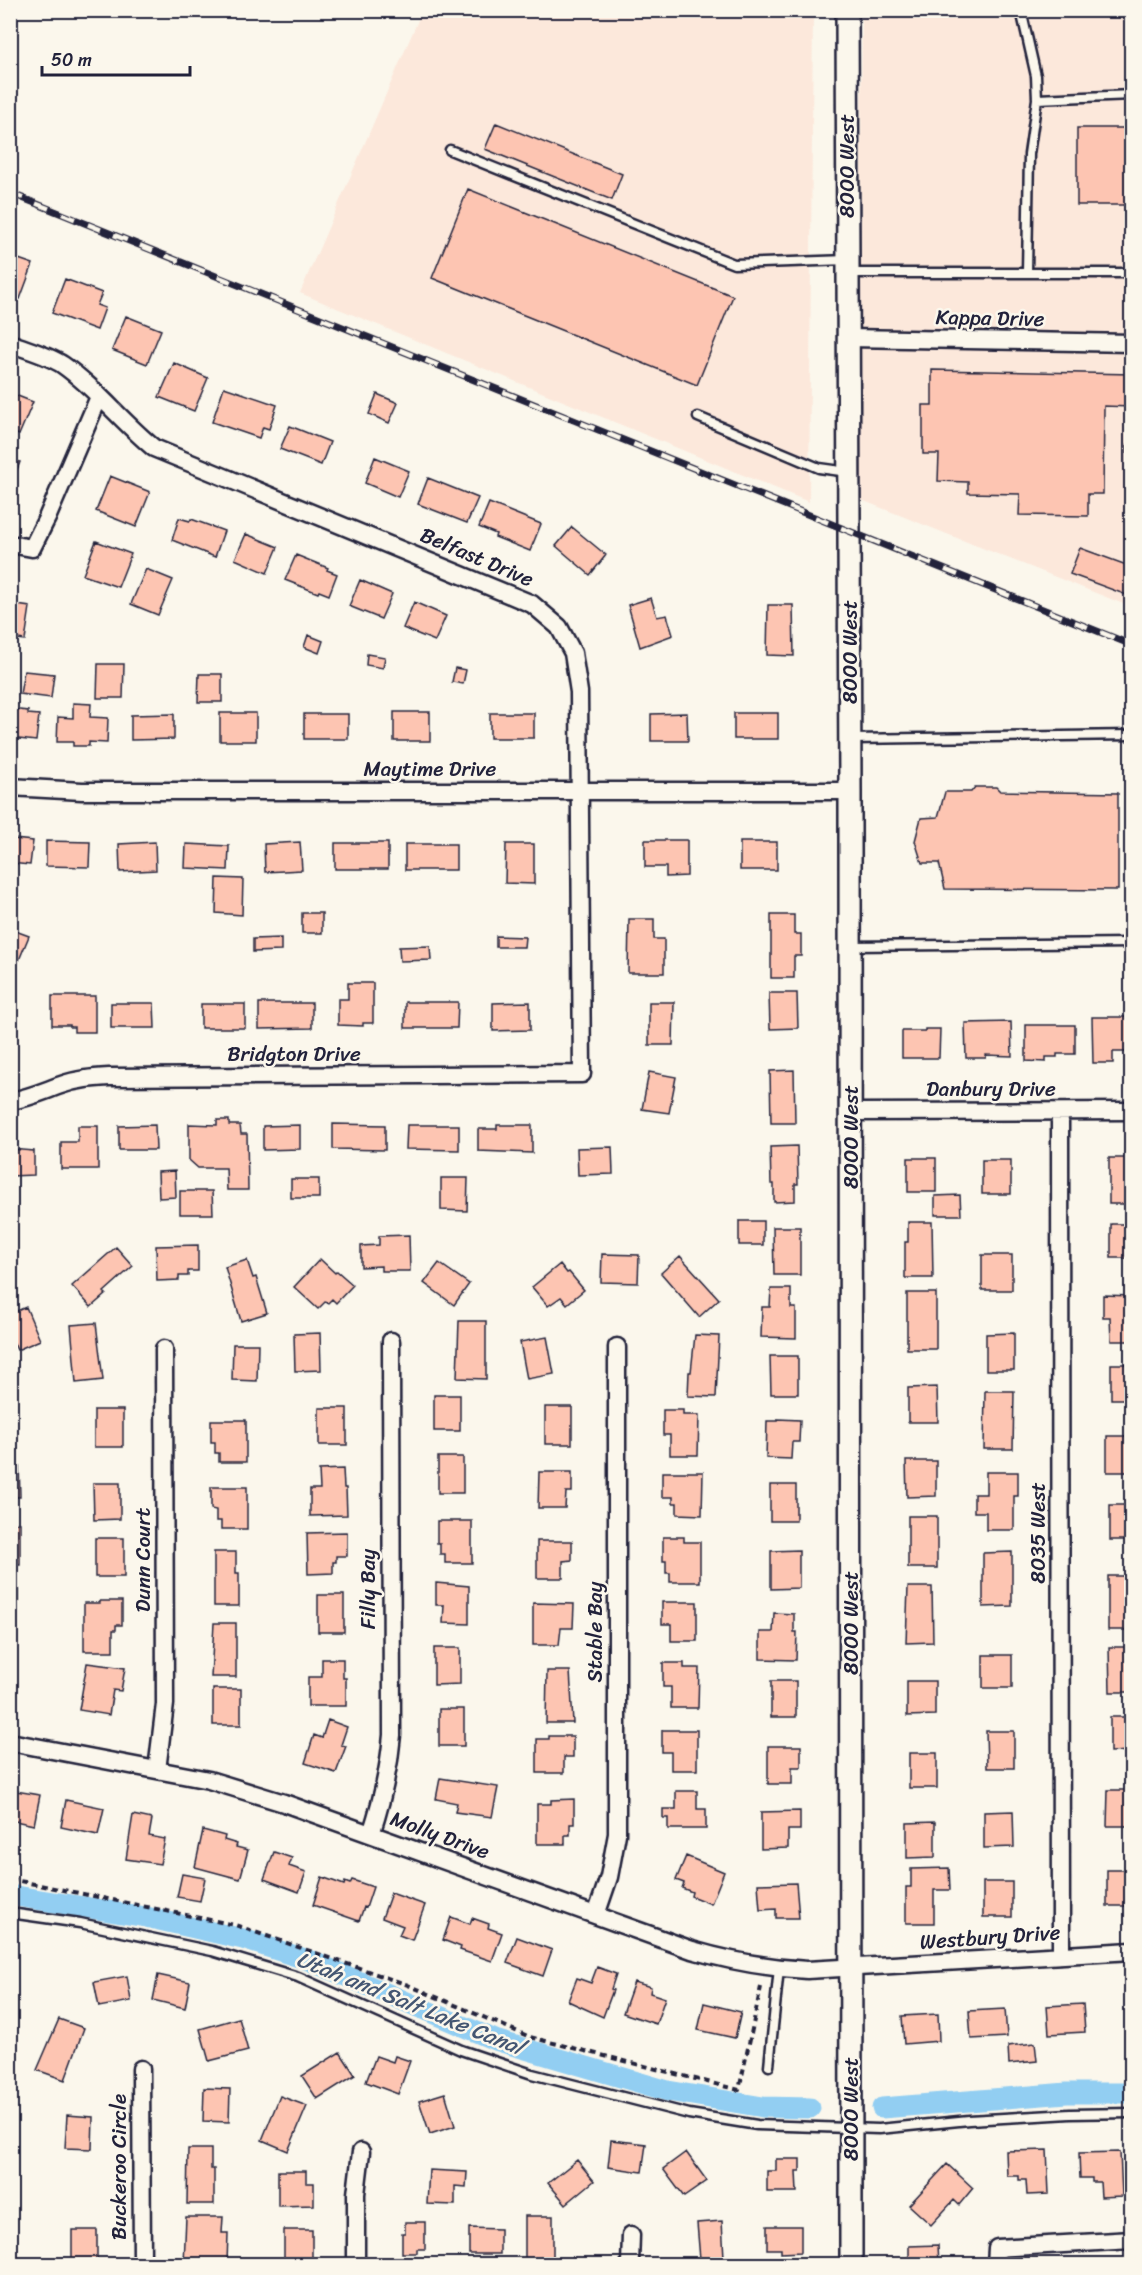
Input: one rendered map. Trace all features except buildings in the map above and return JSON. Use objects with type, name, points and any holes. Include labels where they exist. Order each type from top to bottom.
[{"type":"street","name":"8000 West","points":[[847,10],[851,946],[851,2265]]},
{"type":"street","name":"Kappa Drive","points":[[848,338],[1131,344]]},
{"type":"street","name":"Belfast Drive","points":[[10,343],[60,363],[82,380],[129,427],[154,448],[532,604],[559,627],[573,653],[579,692],[582,1074]]},
{"type":"street","points":[[10,544],[32,548],[99,397]]},
{"type":"street","name":"Maytime Drive","points":[[10,786],[82,791],[850,791]]},
{"type":"street","name":"Bridgton Drive","points":[[10,1101],[24,1099],[86,1078],[582,1074]]},
{"type":"street","name":"Danbury Drive","points":[[851,1112],[1131,1111]]},
{"type":"street","name":"8035 West","points":[[1060,1112],[1060,1954]]},
{"type":"street","name":"Filly Bay","points":[[371,1834],[389,1771],[392,1735],[391,1341]]},
{"type":"street","name":"Stable Bay","points":[[596,1915],[609,1877],[617,1834],[617,1347]]},
{"type":"street","name":"Dunn Court","points":[[157,1770],[165,1704],[164,1349]]},
{"type":"street","name":"Molly Drive","points":[[10,1742],[220,1784],[284,1803],[692,1950],[731,1961],[807,1970],[852,1968]]},
{"type":"street","name":"Westbury Drive","points":[[852,1968],[1131,1951]]},
{"type":"street","name":"Buckeroo Circle","points":[[141,2069],[142,2265]]},
{"type":"street","points":[[356,2265],[356,2194],[361,2152]]},
{"type":"street","points":[[630,2265],[631,2235]]},
{"type":"street","points":[[996,2265],[997,2248],[1131,2240]]},
{"type":"lane","points":[[1021,10],[1036,76],[1037,99],[1029,154],[1027,273]]},
{"type":"lane","points":[[1037,99],[1131,95]]},
{"type":"lane","points":[[450,150],[734,264],[1027,273],[1131,273]]},
{"type":"lane","points":[[698,417],[819,468],[849,472]]},
{"type":"lane","points":[[850,739],[1131,735]]},
{"type":"lane","points":[[851,946],[1131,943]]},
{"type":"lane","points":[[10,1913],[80,1923],[212,1951],[288,1974],[461,2050],[554,2080],[689,2114],[757,2125],[879,2129],[969,2120],[1131,2113]]},
{"type":"lane","points":[[769,2066],[779,1968]]},
{"type":"path","points":[[10,1880],[235,1925],[408,1985],[530,2037],[740,2090],[760,1988]]},
{"type":"shaded area","points":[[422,11],[813,11],[809,502],[300,293]]},
{"type":"shaded area","points":[[862,11],[1131,11],[1131,607],[859,499]]},
{"type":"waterway","name":"Utah and Salt Lake Canal","points":[[10,1895],[146,1917],[243,1939],[311,1961],[495,2040],[668,2091],[763,2107],[810,2108]]},
{"type":"waterway","name":"Utah and Salt Lake Canal","points":[[882,2108],[1067,2093],[1132,2093]]},
{"type":"railway","points":[[10,193],[1132,645]]}]
